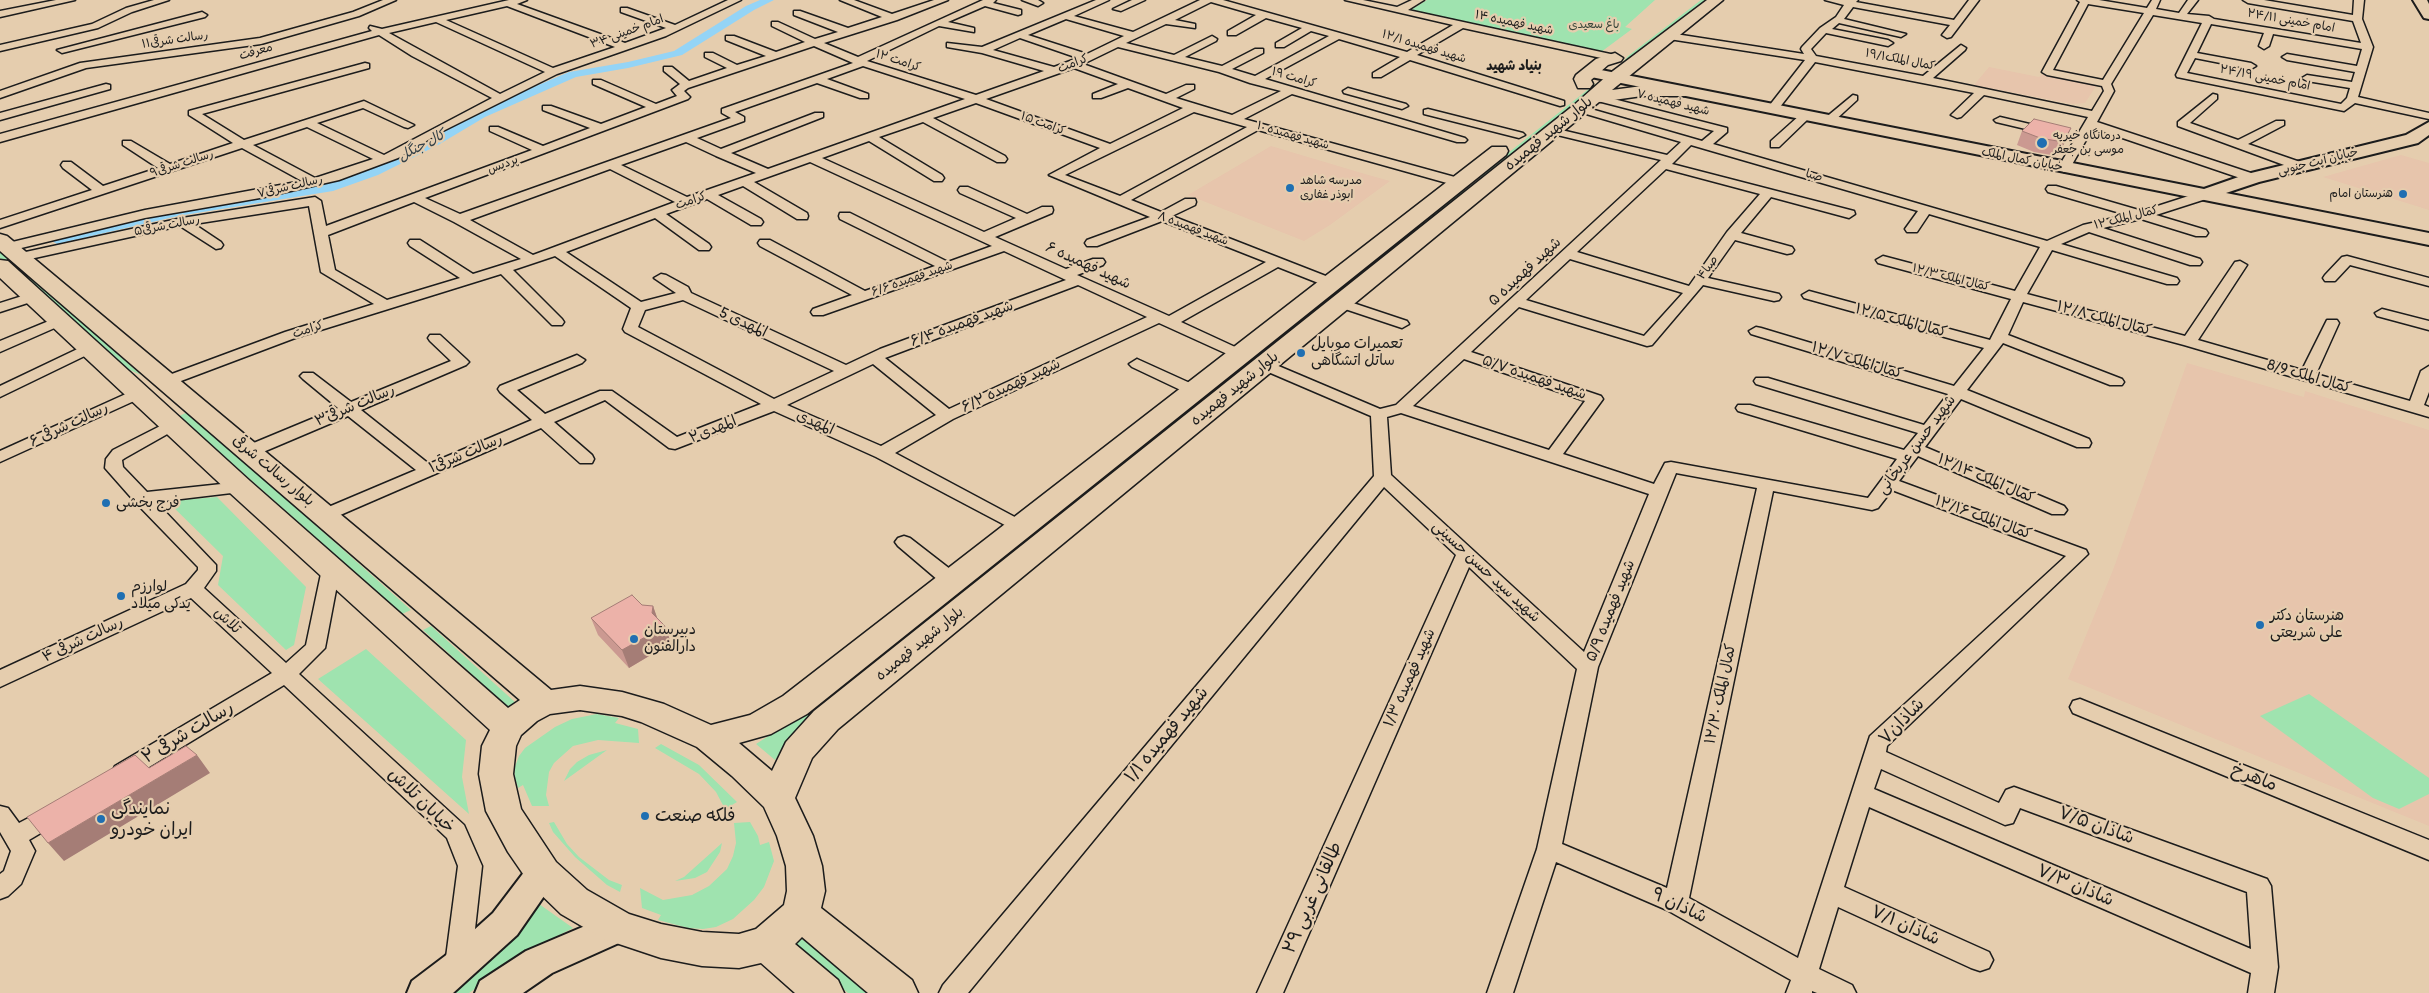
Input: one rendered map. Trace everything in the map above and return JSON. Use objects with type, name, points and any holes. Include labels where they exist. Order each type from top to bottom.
[{"type":"main road","name":"بلوار شهید فهمیده","points":[[709,738],[759,725],[795,705],[1241,355],[1336,293],[1553,131],[1592,86],[1691,0]]},
{"type":"main road","name":"بلوار شهید فهمیده","points":[[777,798],[798,752],[826,720],[1264,365],[1336,293],[1458,182],[1519,135],[1592,86],[1647,54],[1716,0]]},
{"type":"main road","points":[[2420,0],[2429,15]]},
{"type":"main road","points":[[1647,54],[1650,69],[1681,92]]},
{"type":"main road","points":[[1592,86],[1642,91],[1681,92]]},
{"type":"main road","name":"خیابان کمال الملک","points":[[1592,86],[1681,92],[2429,239]]},
{"type":"main road","name":"خیابان آیت جنوبی","points":[[2205,195],[2253,178],[2297,170],[2412,139],[2429,127]]},
{"type":"main road","name":"بلوار رسالت شرقی","points":[[6,247],[46,292],[167,380],[545,703]]},
{"type":"main road","name":"بلوار رسالت شرقی","points":[[46,292],[61,320],[90,348],[240,487],[508,727]]},
{"type":"main road","points":[[401,630],[437,610]]},
{"type":"main road","points":[[893,628],[920,644]]},
{"type":"main road","points":[[580,698],[622,704],[652,712],[709,738],[744,766],[777,798],[795,836],[804,866],[806,891],[801,914],[767,944],[739,951],[702,948],[660,941],[618,927],[574,902],[544,873],[521,841],[504,811],[496,774],[499,746],[508,727],[525,712],[545,703],[580,698]]},
{"type":"main road","points":[[425,993],[458,967],[505,924],[544,873]]},
{"type":"main road","points":[[801,914],[898,993]]},
{"type":"main road","points":[[493,993],[538,962],[618,927]]},
{"type":"main road","points":[[767,944],[824,993]]},
{"type":"street","points":[[0,14],[70,0]]},
{"type":"street","points":[[0,48],[95,26],[129,10],[164,0]]},
{"type":"street","name":"رسالت شرقی۱۱","points":[[0,95],[84,65],[260,41],[356,14],[391,0]]},
{"type":"street","name":"معرفت","points":[[0,138],[380,32],[522,0]]},
{"type":"street","name":"امام خمینی ۳۴","points":[[553,72],[675,28],[736,0]]},
{"type":"street","points":[[845,0],[894,18]]},
{"type":"street","name":"پردیس","points":[[321,233],[416,199],[655,107],[736,69],[944,0]]},
{"type":"street","points":[[1027,0],[1038,3]]},
{"type":"street","points":[[983,50],[1104,0]]},
{"type":"street","points":[[1118,9],[1140,0]]},
{"type":"street","name":"کرامت","points":[[167,380],[290,335],[532,260],[686,202],[1074,64],[1208,0]]},
{"type":"street","name":"شهید فهمیده ۱۲/۱","points":[[1213,0],[1409,56],[1592,86]]},
{"type":"street","name":"شهید فهمیده ۱۴","points":[[1350,0],[1462,24],[1592,86]]},
{"type":"street","points":[[1398,10],[1419,0]]},
{"type":"street","points":[[1830,0],[1851,2],[1956,23]]},
{"type":"street","points":[[1947,35],[1974,0]]},
{"type":"street","points":[[2089,0],[2084,0],[2047,72],[2106,84]]},
{"type":"street","name":"امام خمینی ۲۴/۱۱","points":[[2089,0],[2368,47]]},
{"type":"street","points":[[2106,84],[2157,0]]},
{"type":"street","points":[[2182,15],[2193,0]]},
{"type":"street","points":[[2248,0],[2358,19]]},
{"type":"street","points":[[459,219],[609,164],[740,119],[726,111],[861,62],[937,23],[988,2],[1018,12]]},
{"type":"street","points":[[1772,110],[1812,58],[1806,49],[1824,30],[1837,20],[1851,2]]},
{"type":"street","points":[[51,4],[64,10]]},
{"type":"street","points":[[509,4],[625,47]]},
{"type":"street","points":[[2355,4],[2368,47],[2352,99],[2429,116]]},
{"type":"street","points":[[624,10],[675,28]]},
{"type":"street","points":[[797,13],[848,32]]},
{"type":"street","points":[[356,14],[380,32],[499,98]]},
{"type":"street","points":[[62,50],[202,15]]},
{"type":"street","points":[[1232,33],[1264,15]]},
{"type":"street","points":[[1065,16],[1135,36]]},
{"type":"street","points":[[436,19],[553,72]]},
{"type":"street","points":[[1166,20],[1192,26]]},
{"type":"street","points":[[1837,20],[1901,34]]},
{"type":"street","points":[[2209,20],[2187,65],[2242,76]]},
{"type":"street","points":[[937,23],[970,30]]},
{"type":"street","name":"کرامت ۱۲","points":[[775,24],[861,62],[976,99]]},
{"type":"street","points":[[1377,76],[1462,24]]},
{"type":"street","points":[[1280,46],[1310,28]]},
{"type":"street","points":[[1824,30],[1888,43]]},
{"type":"street","points":[[2264,46],[2270,30]]},
{"type":"street","points":[[1019,35],[1089,58]]},
{"type":"street","points":[[1254,81],[1337,36]]},
{"type":"street","name":"کمال الملک۱۹/۱","points":[[1669,36],[1812,58],[1982,91],[2092,119],[2168,150],[2253,178]]},
{"type":"street","points":[[0,37],[12,45]]},
{"type":"street","points":[[730,38],[776,56]]},
{"type":"street","points":[[1176,58],[1212,39]]},
{"type":"street","points":[[103,40],[123,59]]},
{"type":"street","name":"کرامت ۱۹","points":[[1118,44],[1223,70],[1254,81],[1461,140]]},
{"type":"street","points":[[951,45],[983,50],[1054,71]]},
{"type":"street","points":[[1926,79],[1961,48]]},
{"type":"street","points":[[1223,70],[1259,50]]},
{"type":"street","points":[[709,55],[736,69]]},
{"type":"street","points":[[2193,55],[2251,66]]},
{"type":"street","points":[[2287,57],[2362,66]]},
{"type":"street","points":[[2332,57],[2362,66]]},
{"type":"street","name":"شهید فهمیده ۱۰","points":[[1074,64],[1128,86],[1193,108],[1458,182]]},
{"type":"street","name":"امام خمینی ۲۴/۱۹","points":[[2187,65],[2181,75],[2344,108],[2352,99]]},
{"type":"street","points":[[314,182],[243,144],[194,113],[365,66]]},
{"type":"street","points":[[668,69],[686,91]]},
{"type":"street","name":"رسالت شرقی۷","points":[[6,247],[145,214],[260,194],[335,177],[383,159],[553,72]]},
{"type":"street","points":[[2308,78],[2356,86]]},
{"type":"street","points":[[817,79],[864,96]]},
{"type":"street","points":[[596,82],[655,107]]},
{"type":"street","points":[[2064,168],[2071,137],[2092,119],[2109,90],[2106,84]]},
{"type":"street","points":[[1097,96],[1128,86]]},
{"type":"street","name":"صبا","points":[[1592,86],[1690,140],[2172,280]]},
{"type":"street","name":"شهید فهمیده ۷","points":[[1592,86],[1723,130],[1705,144]]},
{"type":"street","points":[[0,117],[106,87]]},
{"type":"street","points":[[1165,98],[1190,87]]},
{"type":"street","points":[[1234,119],[1289,90]]},
{"type":"street","points":[[1348,91],[1402,106]]},
{"type":"street","points":[[1957,116],[1982,91]]},
{"type":"street","points":[[1347,107],[1367,96]]},
{"type":"street","points":[[2212,97],[2182,124],[2239,144],[2297,170]]},
{"type":"street","points":[[1828,121],[1852,98]]},
{"type":"street","name":"کرامت ۱۵","points":[[976,99],[1110,148]]},
{"type":"street","name":"رسالت شرقی۹","points":[[6,247],[102,191],[364,104],[408,125]]},
{"type":"street","points":[[547,108],[601,128]]},
{"type":"street","points":[[1110,148],[1193,108]]},
{"type":"street","points":[[1428,112],[1519,135]]},
{"type":"street","points":[[720,153],[819,115]]},
{"type":"street","points":[[1775,144],[1804,117]]},
{"type":"street","points":[[925,118],[1001,158]]},
{"type":"street","points":[[2000,120],[2071,137]]},
{"type":"street","points":[[308,122],[383,159]]},
{"type":"street","points":[[2239,144],[2280,123]]},
{"type":"street","points":[[1121,201],[1256,126]]},
{"type":"street","points":[[494,129],[543,150]]},
{"type":"street","points":[[1553,131],[1666,162],[1767,194],[1849,214]]},
{"type":"street","points":[[871,137],[938,178]]},
{"type":"street","points":[[686,138],[768,174]]},
{"type":"street","name":"شهید فهمیده ۵","points":[[1402,408],[1690,140]]},
{"type":"street","points":[[127,143],[169,168]]},
{"type":"street","name":"شهید فهمیده ۸","points":[[1110,148],[1055,175],[1277,262],[1336,293],[1402,324]]},
{"type":"street","name":"شهید فهمیده ۶","points":[[812,158],[1241,355]]},
{"type":"street","points":[[609,164],[686,202]]},
{"type":"street","points":[[67,165],[102,191]]},
{"type":"street","points":[[1792,200],[1817,177]]},
{"type":"street","points":[[745,182],[802,216]]},
{"type":"street","points":[[2052,189],[2201,233]]},
{"type":"street","points":[[964,190],[1026,218]]},
{"type":"street","name":"صبا۴","points":[[1516,302],[1647,342],[1767,194]]},
{"type":"street","points":[[709,195],[756,222]]},
{"type":"street","name":"کمال الملک ۱۲","points":[[2048,244],[2088,228],[2144,215],[2205,195]]},
{"type":"street","points":[[416,199],[459,219],[532,260]]},
{"type":"street","name":"رسالت شرقی۵","points":[[6,247],[315,201],[321,233]]},
{"type":"street","points":[[1092,243],[1161,216],[1190,202]]},
{"type":"street","points":[[1912,229],[1926,209]]},
{"type":"street","points":[[984,237],[1047,210]]},
{"type":"street","points":[[656,213],[704,247]]},
{"type":"street","points":[[845,216],[948,267]]},
{"type":"street","points":[[182,222],[216,245]]},
{"type":"street","points":[[2088,228],[2195,262]]},
{"type":"street","points":[[321,233],[328,272],[385,305]]},
{"type":"street","points":[[1732,235],[1787,250]]},
{"type":"street","points":[[415,243],[471,280]]},
{"type":"street","points":[[766,243],[865,296]]},
{"type":"street","name":"شهید حسن عربخانی","points":[[1766,485],[1872,504],[1996,341],[2048,244]]},
{"type":"street","name":"شهید فهمیده ۶/۶","points":[[818,312],[1005,246]]},
{"type":"street","points":[[556,251],[639,307],[684,295]]},
{"type":"street","points":[[1568,254],[1695,285],[1774,297]]},
{"type":"street","name":"کمال الملک ۱۲/۳","points":[[1882,260],[2019,296]]},
{"type":"street","points":[[2330,278],[2347,260],[2429,282]]},
{"type":"street","points":[[1066,274],[1098,262]]},
{"type":"street","name":"شهید فهمیده ۶/۲","points":[[874,357],[947,416],[1237,286],[1277,262]]},
{"type":"street","points":[[2189,342],[2240,265]]},
{"type":"street","points":[[504,269],[557,322]]},
{"type":"street","name":"المهدی 5","points":[[661,278],[683,290],[684,295],[845,370]]},
{"type":"street","name":"شهید فهمیده ۶/۴","points":[[774,405],[874,357],[1080,280]]},
{"type":"street","points":[[0,308],[46,292]]},
{"type":"street","name":"کمال‌الملک ۱۲/۵","points":[[1809,295],[1996,341],[2116,382]]},
{"type":"street","name":"کمال الملک ۱۲/۸","points":[[2019,296],[2189,342]]},
{"type":"street","name":"المهدی","points":[[639,307],[630,329],[774,405],[882,453],[975,501],[1020,527]]},
{"type":"street","points":[[2382,313],[2429,326]]},
{"type":"street","points":[[0,348],[61,320]]},
{"type":"street","points":[[2307,377],[2332,323]]},
{"type":"street","name":"کمال‌الملک ۱۲/۷","points":[[1756,331],[1958,392],[2083,443]]},
{"type":"street","name":"رسالت شرقی۳","points":[[250,451],[461,362],[435,338]]},
{"type":"street","name":"کمال الملک 8/9","points":[[2189,342],[2422,410]]},
{"type":"street","points":[[0,392],[90,348]]},
{"type":"street","name":"شهید فهمیده ۵/۷","points":[[1462,353],[1596,399],[1553,457]]},
{"type":"street","points":[[577,360],[506,389],[586,460]]},
{"type":"street","points":[[1137,364],[1195,391]]},
{"type":"street","points":[[1264,365],[1379,414],[1402,408],[1658,492]]},
{"type":"street","points":[[2422,410],[2429,371]]},
{"type":"street","points":[[308,376],[428,471]]},
{"type":"street","points":[[1762,380],[1928,431]]},
{"type":"street","name":"رسالت شرقی ۶","points":[[0,457],[139,393]]},
{"type":"street","name":"المهدی۲","points":[[606,394],[675,444],[774,405]]},
{"type":"street","name":"رسالت شرقی۱","points":[[325,515],[606,394]]},
{"type":"street","name":"کمال الملک ۱۲/۱۴","points":[[1744,408],[1911,453],[2058,510]]},
{"type":"street","points":[[1379,414],[1383,477]]},
{"type":"street","points":[[882,453],[947,416]]},
{"type":"street","points":[[172,425],[126,449],[114,459],[114,468],[207,565],[207,571],[193,589]]},
{"type":"street","name":"شهید فهمیده ۵/۹","points":[[1500,993],[1549,849],[1588,667],[1658,492],[1671,467],[1766,485]]},
{"type":"street","name":"شهید سید حسن حسینی","points":[[1383,477],[1588,667]]},
{"type":"street","name":"شهید فهمیده ۱/۱","points":[[952,993],[1383,477]]},
{"type":"street","name":"کمال الملک ۱۲/۱۶","points":[[1888,482],[2079,554]]},
{"type":"street","name":"کمال الملک ۱۲/۲۰","points":[[1676,903],[1766,485]]},
{"type":"street","points":[[141,498],[240,487]]},
{"type":"street","points":[[904,542],[952,581]]},
{"type":"street","name":"شهید فهمیده ۱/۳","points":[[1355,803],[1466,553]]},
{"type":"street","name":"شاذان۷","points":[[1801,983],[1878,742],[2079,554]]},
{"type":"street","name":"رسالت شرقی ۲","points":[[108,781],[285,675],[315,648],[331,569]]},
{"type":"street","name":"تلاش","points":[[193,589],[285,675]]},
{"type":"street","name":"رسالت شرقی ۴","points":[[0,679],[193,589]]},
{"type":"street","name":"خیابان تلاش","points":[[285,675],[456,832],[470,866],[458,967]]},
{"type":"street","name":"ماهرخ","points":[[2080,707],[2429,850]]},
{"type":"street","name":"شاذان ۷/۵","points":[[1874,756],[2006,816],[2014,796],[2259,886],[2264,966]]},
{"type":"street","name":"شاذان ۷/۳","points":[[1862,794],[2264,966]]},
{"type":"street","name":"طالقانی غربی ۲۹","points":[[1270,993],[1355,803]]},
{"type":"street","points":[[16,836],[67,806]]},
{"type":"street","points":[[0,815],[16,836],[23,851],[14,876],[0,889]]},
{"type":"street","name":"شاذان ۹","points":[[1549,849],[1676,903],[1801,983],[1843,993]]},
{"type":"street","name":"شاذان ۷/۱","points":[[1830,892],[1980,960]]},
{"type":"street","points":[[2261,993],[2264,966]]},
{"type":"shaded area","points":[[1989,67],[2039,77],[2042,74],[2096,86],[2085,103],[2073,104],[1974,85]]},
{"type":"shaded area","name":"مدرسه شاهد ابوذر غفاری","points":[[1271,146],[1390,181],[1330,225],[1304,241],[1188,195]]},
{"type":"shaded area","name":"هنرستان امام","points":[[2401,155],[2429,163],[2429,210],[2323,177]]},
{"type":"shaded area","name":"هنرستان دکتر علی شریعتی","points":[[2187,363],[2304,397],[2305,391],[2429,430],[2429,826],[2068,679],[2113,570]]},
{"type":"green space","name":"باغ سعیدی","points":[[1427,0],[1655,0],[1625,27],[1632,29],[1601,52],[1409,11]]},
{"type":"green space","points":[[1701,0],[1707,0],[1616,70],[1628,56]]},
{"type":"green space","points":[[1596,83],[1584,97],[1485,179],[1478,177]]},
{"type":"green space","points":[[1461,189],[1469,191],[974,584],[971,582]]},
{"type":"green space","points":[[0,249],[141,375],[123,367],[0,258]]},
{"type":"green space","points":[[188,412],[411,610],[402,614],[179,416]]},
{"type":"green space","points":[[217,497],[306,587],[294,645],[286,650],[218,585],[223,556],[167,501]]},
{"type":"green space","points":[[431,626],[516,703],[509,708],[423,630]]},
{"type":"green space","points":[[887,643],[896,649],[799,727],[775,760],[756,744],[798,717]]},
{"type":"green space","points":[[366,649],[466,740],[462,777],[469,814],[318,679]]},
{"type":"green space","points":[[2309,694],[2429,778],[2429,794],[2399,809],[2373,798],[2260,716]]},
{"type":"green space","points":[[597,714],[619,718],[615,723],[638,729],[639,743],[598,740],[573,746],[554,763],[549,772],[546,795],[549,806],[532,806],[523,785],[518,788],[515,779],[514,769],[519,756],[525,748],[555,727],[572,719]]},
{"type":"green space","points":[[661,744],[699,765],[737,802],[725,809],[716,792],[699,774],[655,748]]},
{"type":"green space","points":[[607,750],[564,781],[570,769],[577,762],[589,755]]},
{"type":"green space","points":[[554,822],[567,844],[579,857],[609,880],[622,885],[620,892],[607,885],[575,857],[553,832],[549,823]]},
{"type":"green space","points":[[750,822],[758,836],[760,845],[769,842],[774,861],[764,887],[754,900],[733,919],[716,927],[703,929],[688,928],[658,920],[661,915],[642,908],[640,888],[663,900],[692,895],[709,886],[727,869],[733,856],[736,843],[734,823]]},
{"type":"green space","points":[[722,843],[720,852],[707,872],[695,878],[675,881],[684,877]]},
{"type":"green space","points":[[539,904],[573,928],[531,950],[469,993],[450,993],[480,969],[517,933]]},
{"type":"green space","points":[[797,935],[871,993],[848,993],[786,944]]},
{"type":"building","points":[[2034,119],[2071,128],[2063,142],[2040,138],[2022,131]]},
{"type":"building","points":[[632,595],[642,605],[653,606],[652,613],[665,626],[622,650],[591,618]]},
{"type":"building","points":[[186,746],[197,755],[48,843],[27,817],[135,755],[149,768]]},
{"type":"waterway","name":"کال جنگل","points":[[57,240],[178,212],[328,188],[373,172],[434,142],[481,114],[573,74],[628,65],[678,53],[750,8],[769,0]]},
{"type":"place","name":"درمانگاه خیریه موسی بن جعفر","points":[[2042,143]]},
{"type":"place","name":"مدرسه شاهد ابوذر غفاری","points":[[1290,188]]},
{"type":"place","name":"هنرستان امام","points":[[2403,194]]},
{"type":"place","name":"تعمیرات موبایل ساتل اتشگاهی","points":[[1301,353]]},
{"type":"place","name":"فرح بخشی","points":[[106,503]]},
{"type":"place","name":"لوارزم یدکی میلاد","points":[[121,596]]},
{"type":"place","name":"هنرستان دکتر علی شریعتی","points":[[2260,625]]},
{"type":"place","name":"دبیرستان دارالفنون","points":[[634,639]]},
{"type":"place","name":"فلکه صنعت","points":[[645,816]]},
{"type":"place","name":"نمایندگی ایران خودرو","points":[[101,819]]},
{"type":"district","name":"بنیاد شهید","points":[[1514,66]]}]
